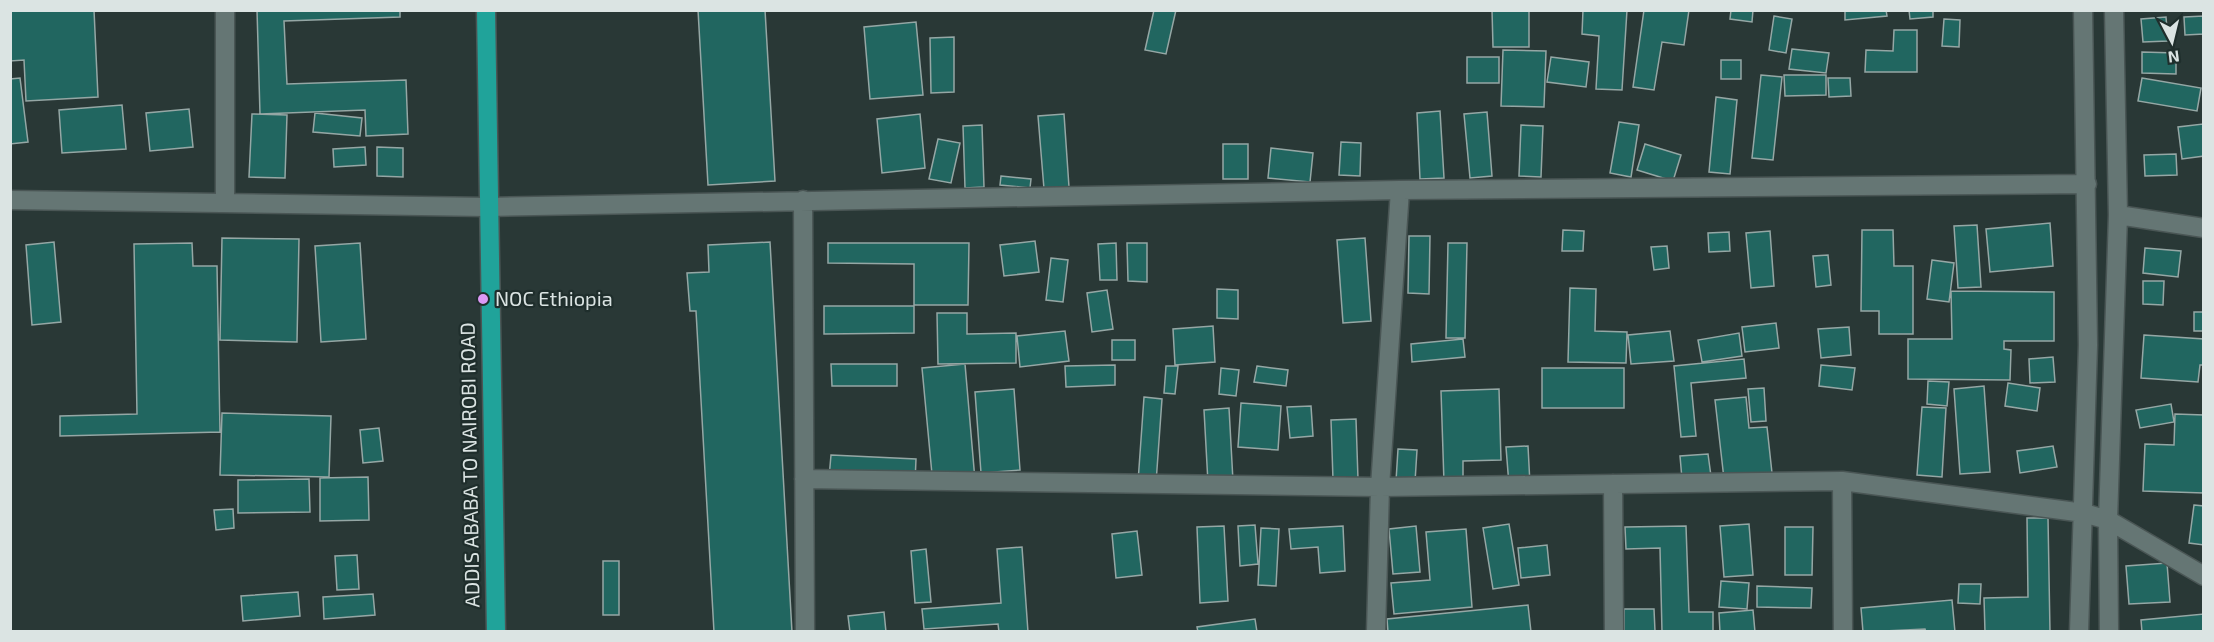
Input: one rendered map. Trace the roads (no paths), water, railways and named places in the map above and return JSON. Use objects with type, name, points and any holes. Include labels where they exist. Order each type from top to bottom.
[{"type":"highway","name":"ADDIS ABABA TO NAIROBI ROAD","points":[[486,10],[487,207],[496,632]]},
{"type":"street","points":[[225,10],[225,203]]},
{"type":"street","points":[[2079,632],[2088,345],[2083,10]]},
{"type":"street","points":[[2109,632],[2108,520],[2118,215],[2114,10]]},
{"type":"street","points":[[10,200],[487,207],[1400,190],[2087,184]]},
{"type":"street","points":[[1377,632],[1380,487],[1400,190]]},
{"type":"street","points":[[803,200],[805,632]]},
{"type":"street","points":[[2118,215],[2204,228]]},
{"type":"street","points":[[804,479],[1380,487],[1842,482],[2084,513],[2108,520],[2204,576]]},
{"type":"street","points":[[1842,482],[1843,632]]},
{"type":"street","points":[[1613,484],[1614,632]]},
{"type":"place","name":"NOC Ethiopia","points":[[483,299]]}]
